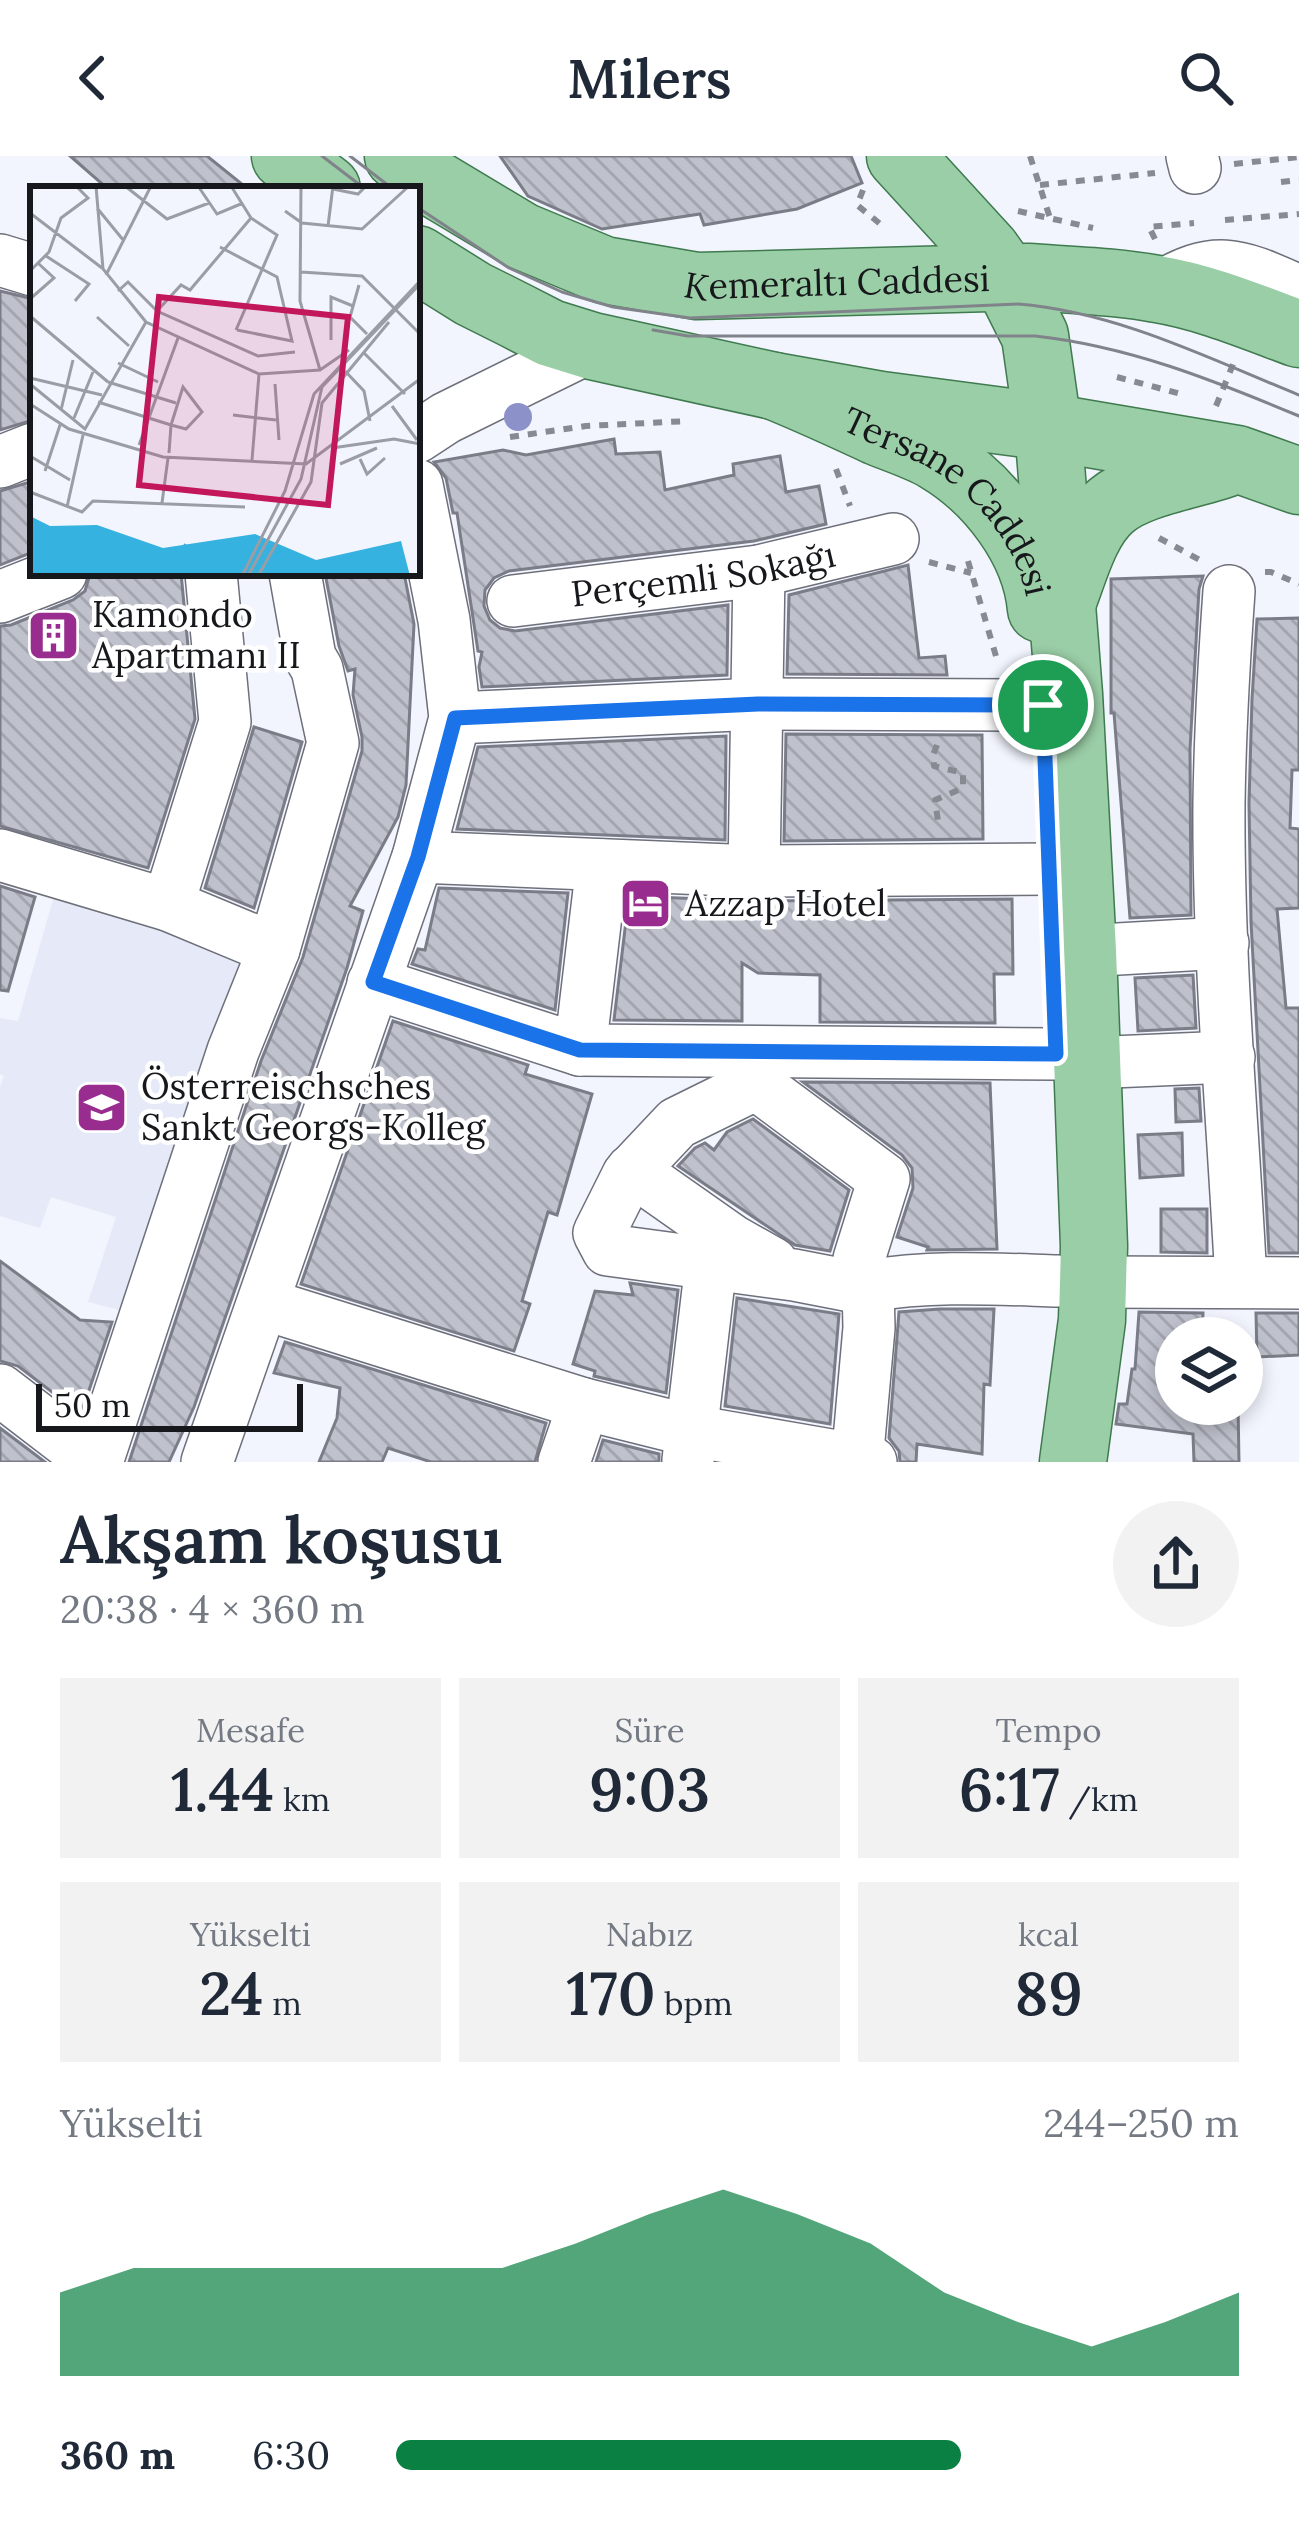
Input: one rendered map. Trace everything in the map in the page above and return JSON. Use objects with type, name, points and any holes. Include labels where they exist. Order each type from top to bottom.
[{"type":"main road","points":[[285,156],[323,186]]},
{"type":"main road","name":"Kemeraltı Caddesi","points":[[398,156],[430,181],[522,236],[604,270],[697,286],[1027,277],[1150,256],[1226,307],[1299,334]]},
{"type":"main road","name":"Tersane Caddesi","points":[[904,159],[987,251],[1035,336],[1063,602],[1083,951],[1072,1059]]},
{"type":"main road","points":[[420,261],[550,333],[592,346],[774,386],[1048,427],[1223,424],[1299,481]]},
{"type":"main road","name":"Tersane Caddesi","points":[[774,386],[938,458],[985,497],[1018,539],[1032,568],[1040,602],[1027,705],[1072,1059],[1077,1282],[1073,1462]]},
{"type":"main road","points":[[1063,602],[1079,558],[1106,510],[1223,424]]},
{"type":"main road","name":"Tersane Caddesi","points":[[1034,1462],[1054,1357],[1077,1282]]},
{"type":"street","points":[[256,156],[287,186]]},
{"type":"street","points":[[1150,256],[1183,273],[1230,264],[1299,291]]},
{"type":"street","points":[[0,260],[30,268]]},
{"type":"street","points":[[420,435],[592,346]]},
{"type":"street","points":[[0,462],[30,449]]},
{"type":"street","points":[[207,1462],[418,857],[455,718],[444,620],[420,499]]},
{"type":"street","name":"Perçemli Sokağı","points":[[513,601],[759,572],[893,539]]},
{"type":"street","points":[[754,871],[759,572]]},
{"type":"street","points":[[1234,575],[1219,806],[1241,1282]]},
{"type":"street","points":[[0,597],[53,576]]},
{"type":"street","points":[[168,905],[225,722],[212,576]]},
{"type":"street","points":[[0,1390],[96,1462],[233,1051],[274,949],[333,743],[317,669],[310,657],[296,576]]},
{"type":"street","points":[[455,718],[758,704],[1027,705]]},
{"type":"street","points":[[0,855],[168,905],[274,949]]},
{"type":"street","points":[[418,857],[754,871],[1051,869]]},
{"type":"street","points":[[580,1050],[602,865]]},
{"type":"street","points":[[1083,951],[1223,943]]},
{"type":"street","points":[[373,982],[580,1050],[1072,1059],[1229,1057]]},
{"type":"street","points":[[264,1304],[584,1404],[690,1446],[862,1461],[869,1328],[867,1288],[859,1259],[884,1179],[756,1084],[676,1123],[632,1170],[599,1233],[608,1250],[867,1288],[944,1277],[1299,1283]]},
{"type":"street","points":[[632,1170],[733,1241],[794,1275]]},
{"type":"street","points":[[690,1446],[711,1264]]},
{"type":"street","points":[[564,1462],[584,1404]]},
{"type":"path","points":[[1030,156],[1050,218]]},
{"type":"path","points":[[1281,182],[1299,180]]},
{"type":"path","points":[[857,205],[884,227]]},
{"type":"path","points":[[1010,208],[1093,227]]},
{"type":"path","points":[[1281,215],[1299,214]]},
{"type":"path","points":[[1118,377],[1223,424],[1238,353]]},
{"type":"path","points":[[500,438],[586,426],[706,420]]},
{"type":"path","points":[[1144,530],[1234,575],[1299,584]]},
{"type":"path","points":[[965,553],[1027,705]]},
{"type":"shaded area","name":"Österreischsches Sankt Georgs-Kolleg","points":[[59,879],[265,954],[135,1314],[88,1302],[116,1217],[51,1197],[40,1228],[0,1216],[0,1087],[4,1076],[0,1074],[0,1018],[18,1021]]},
{"type":"building","points":[[70,156],[207,156],[244,186],[105,186]]},
{"type":"building","points":[[500,156],[851,156],[862,183],[797,209],[704,225],[700,214],[602,229],[528,196]]},
{"type":"building","points":[[0,291],[30,298],[30,421],[0,430]]},
{"type":"building","points":[[614,439],[616,454],[660,452],[665,490],[734,475],[733,464],[780,456],[786,492],[819,486],[826,524],[754,541],[509,571],[494,578],[485,590],[484,606],[490,620],[515,631],[728,605],[727,675],[482,687],[482,652],[478,651],[457,513],[453,513],[446,478],[434,462],[503,450],[526,455]]},
{"type":"building","points":[[30,482],[30,553],[0,565],[0,491]]},
{"type":"building","points":[[908,565],[919,658],[945,656],[947,675],[787,674],[789,595]]},
{"type":"building","points":[[89,576],[181,576],[195,719],[148,868],[0,826],[0,626],[73,600],[85,591]]},
{"type":"building","points":[[326,576],[405,576],[414,624],[406,785],[398,817],[350,906],[363,911],[347,968],[194,1407],[169,1462],[129,1462],[261,1061],[303,957],[362,751],[353,695],[355,669],[348,671]]},
{"type":"building","points":[[1203,576],[1190,749],[1191,915],[1130,918],[1111,713],[1111,579]]},
{"type":"building","points":[[1299,618],[1299,770],[1292,770],[1290,828],[1299,829],[1299,908],[1277,909],[1286,1008],[1299,1008],[1299,1253],[1269,1253],[1251,922],[1252,699],[1257,619]]},
{"type":"building","points":[[254,727],[302,742],[254,908],[205,888]]},
{"type":"building","points":[[786,734],[982,735],[983,839],[784,841]]},
{"type":"building","points":[[726,736],[725,840],[457,829],[478,747]]},
{"type":"building","points":[[0,886],[35,897],[8,991],[0,990]]},
{"type":"building","points":[[439,888],[568,893],[555,1010],[412,964],[418,949],[425,950]]},
{"type":"building","points":[[629,896],[753,901],[1012,899],[1013,974],[994,974],[995,1023],[820,1022],[820,975],[758,973],[742,963],[742,1021],[614,1020]]},
{"type":"building","points":[[1193,975],[1196,1028],[1138,1031],[1135,978]]},
{"type":"building","points":[[393,1021],[528,1065],[525,1074],[592,1094],[557,1215],[548,1212],[522,1301],[530,1304],[514,1351],[301,1284]]},
{"type":"building","points":[[803,1082],[990,1083],[997,1249],[927,1250],[897,1237],[913,1188],[912,1168],[902,1155]]},
{"type":"building","points":[[1199,1088],[1201,1121],[1176,1122],[1175,1089]]},
{"type":"building","points":[[753,1119],[849,1190],[830,1251],[795,1245],[678,1166],[695,1148],[705,1143],[714,1150],[727,1132]]},
{"type":"building","points":[[1182,1133],[1183,1175],[1140,1178],[1138,1135]]},
{"type":"building","points":[[1161,1209],[1207,1209],[1207,1253],[1161,1252]]},
{"type":"building","points":[[0,1261],[80,1320],[112,1322],[81,1414],[18,1366],[0,1361]]},
{"type":"building","points":[[630,1283],[678,1290],[666,1393],[594,1376],[595,1371],[573,1364],[595,1291],[633,1295]]},
{"type":"building","points":[[737,1298],[839,1314],[830,1424],[725,1406]]},
{"type":"building","points":[[994,1309],[990,1385],[984,1384],[982,1454],[917,1444],[916,1462],[900,1462],[899,1451],[889,1438],[899,1312]]},
{"type":"building","points":[[1139,1312],[1203,1313],[1203,1317],[1155,1317],[1155,1425],[1238,1425],[1239,1462],[1194,1462],[1193,1434],[1116,1424],[1119,1404],[1127,1404]]},
{"type":"building","points":[[1256,1313],[1299,1313],[1299,1355],[1263,1357],[1263,1317]]},
{"type":"building","points":[[285,1342],[546,1423],[535,1462],[431,1462],[388,1448],[382,1462],[319,1462],[337,1418],[340,1388],[274,1373]]},
{"type":"building","points":[[0,1428],[45,1462],[0,1462]]},
{"type":"building","points":[[603,1440],[659,1454],[659,1462],[596,1462]]},
{"type":"tram line","points":[[322,156],[360,185]]},
{"type":"tram line","points":[[350,156],[389,186]]},
{"type":"tram line","points":[[420,209],[509,268],[562,292],[613,307],[690,318],[1018,304],[1126,327],[1299,395]]},
{"type":"tram line","points":[[653,330],[688,336],[1035,336],[1137,356],[1299,416]]},
{"type":"place","name":"Kamondo Apartmanı II","points":[[53,635]]},
{"type":"place","name":"Azzap Hotel","points":[[646,903]]},
{"type":"place","name":"Österreischsches Sankt Georgs-Kolleg","points":[[102,1107]]},
{"type":"route","points":[[758,704],[1043,705],[1056,1054],[580,1050],[373,982],[418,857],[455,718],[758,704]]}]
